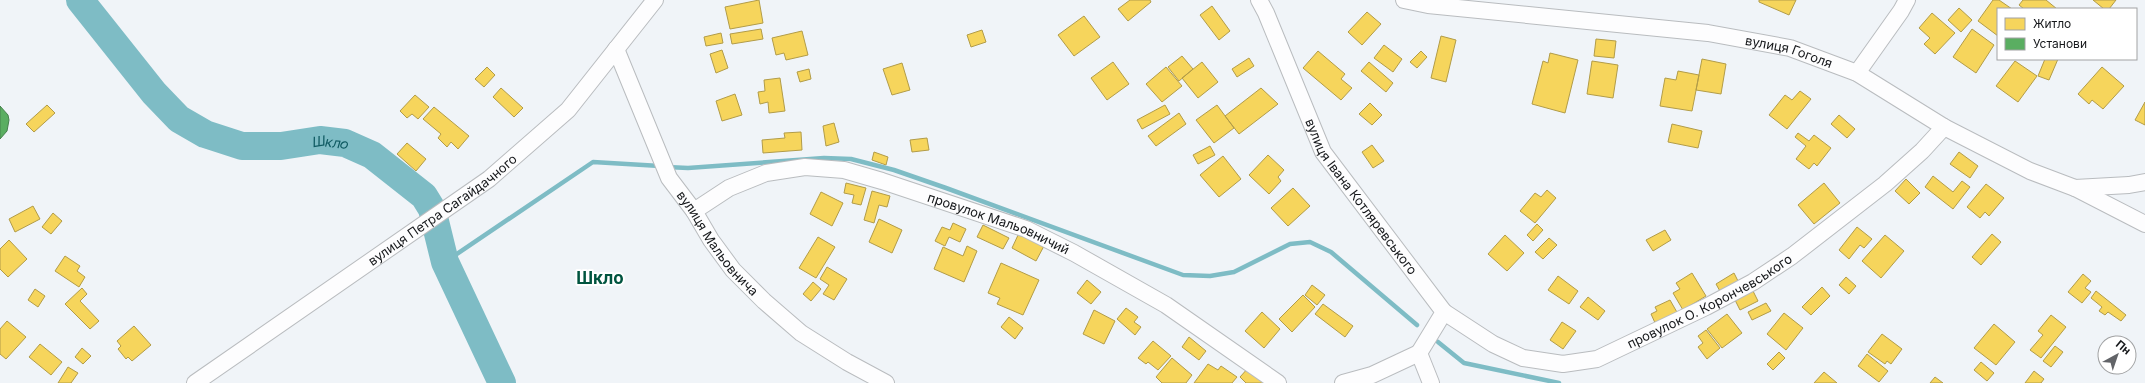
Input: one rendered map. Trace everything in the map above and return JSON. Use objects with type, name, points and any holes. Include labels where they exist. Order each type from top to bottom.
[{"type":"street","name":"вулиця Петра Сагайдачного","points":[[196,383],[489,179],[568,110],[655,0]]},
{"type":"street","name":"вулиця Івана Котляревського","points":[[1259,0],[1266,13],[1324,152],[1444,312]]},
{"type":"street","name":"вулиця Гоголя","points":[[1404,0],[1428,5],[1708,33],[1790,48],[1857,73],[1944,127],[2030,171],[2075,188],[2129,186],[2145,182]]},
{"type":"street","points":[[1857,73],[1901,11],[1906,0]]},
{"type":"street","name":"вулиця Мальовнича","points":[[616,49],[669,178],[694,210],[711,240],[733,270],[764,301],[801,333],[847,362],[886,383]]},
{"type":"street","name":"провулок О. Корончевського","points":[[1444,312],[1493,344],[1523,358],[1563,364],[1597,359],[1706,307],[1753,282],[1792,256],[1884,184],[1922,151],[1944,127]]},
{"type":"street","name":"провулок Мальовничий","points":[[694,210],[729,188],[774,172],[805,167],[844,170],[882,181],[1026,229],[1074,253],[1166,305],[1210,334],[1278,383]]},
{"type":"street","points":[[2075,188],[2145,224]]},
{"type":"street","points":[[1343,383],[1372,375],[1419,353],[1444,312]]},
{"type":"street","points":[[1419,353],[1431,383]]},
{"type":"building: Житло","points":[[759,0],[763,23],[730,29],[725,7]]},
{"type":"building: Житло","points":[[1130,0],[1150,0],[1151,2],[1128,21],[1118,9]]},
{"type":"building: Житло","points":[[1759,0],[1796,0],[1789,15],[1759,2]]},
{"type":"building: Житло","points":[[1993,0],[1999,0],[2011,8],[1997,8],[1997,35],[1978,21]]},
{"type":"building: Житло","points":[[2023,0],[2046,0],[2056,8],[2023,8],[2019,5]]},
{"type":"building: Житло","points":[[2093,0],[2116,0],[2110,8],[2103,8]]},
{"type":"building: Житло","points":[[1212,6],[1230,31],[1219,40],[1200,15]]},
{"type":"building: Житло","points":[[1959,8],[1972,20],[1961,32],[1948,20]]},
{"type":"building: Житло","points":[[1367,12],[1381,24],[1362,45],[1348,32]]},
{"type":"building: Житло","points":[[1932,13],[1955,33],[1935,54],[1924,44],[1930,38],[1919,28]]},
{"type":"building: Житло","points":[[1084,16],[1100,37],[1074,56],[1058,35]]},
{"type":"building: Житло","points":[[761,29],[763,39],[732,44],[730,34]]},
{"type":"building: Житло","points":[[1972,29],[1994,45],[1976,73],[1953,57]]},
{"type":"building: Житло","points":[[982,30],[986,42],[971,47],[967,35]]},
{"type":"building: Житло","points":[[802,31],[808,55],[786,60],[784,53],[776,55],[772,38]]},
{"type":"building: Житло","points":[[721,33],[723,43],[706,46],[704,37]]},
{"type":"building: Житло","points":[[1441,36],[1456,40],[1446,82],[1431,78]]},
{"type":"building: Житло","points":[[1596,39],[1616,41],[1614,58],[1594,56]]},
{"type":"building: Житло","points":[[1384,45],[1402,59],[1393,72],[1374,58]]},
{"type":"building: Житло","points":[[722,50],[728,68],[716,73],[710,54]]},
{"type":"building: Житло","points":[[1318,51],[1345,74],[1341,79],[1352,88],[1341,100],[1303,68]]},
{"type":"building: Житло","points":[[1421,51],[1427,57],[1417,68],[1410,62]]},
{"type":"building: Житло","points":[[1550,53],[1578,60],[1565,113],[1532,104],[1543,61],[1548,63]]},
{"type":"building: Житло","points":[[1182,56],[1193,69],[1179,81],[1168,67]]},
{"type":"building: Житло","points":[[1249,58],[1254,66],[1237,77],[1232,69]]},
{"type":"building: Житло","points":[[1702,59],[1726,64],[1721,94],[1696,90]]},
{"type":"building: Житло","points":[[2045,60],[2058,60],[2049,80],[2038,76]]},
{"type":"building: Житло","points":[[1592,61],[1618,65],[1613,98],[1587,94]]},
{"type":"building: Житло","points":[[2015,61],[2037,76],[2018,102],[1996,86]]},
{"type":"building: Житло","points":[[1113,62],[1129,84],[1107,100],[1091,78]]},
{"type":"building: Житло","points":[[1202,62],[1218,82],[1198,98],[1182,78]]},
{"type":"building: Житло","points":[[1369,62],[1393,83],[1386,92],[1361,71]]},
{"type":"building: Житло","points":[[902,63],[910,90],[892,95],[883,69]]},
{"type":"building: Житло","points":[[487,67],[495,75],[484,87],[475,79]]},
{"type":"building: Житло","points":[[1166,67],[1182,86],[1162,102],[1146,84]]},
{"type":"building: Житло","points":[[2102,67],[2124,86],[2103,109],[2092,100],[2089,104],[2078,94]]},
{"type":"building: Житло","points":[[809,69],[811,79],[800,82],[797,72]]},
{"type":"building: Житло","points":[[1678,71],[1699,75],[1692,111],[1660,106],[1665,78],[1676,80]]},
{"type":"building: Житло","points":[[780,78],[785,111],[769,113],[768,102],[760,104],[758,92],[765,91],[764,80]]},
{"type":"building: Житло","points":[[501,88],[523,108],[514,117],[493,97]]},
{"type":"building: Житло","points":[[1261,88],[1278,104],[1239,134],[1225,116]]},
{"type":"building: Житло","points":[[1800,91],[1811,99],[1787,129],[1769,115],[1785,95],[1792,100]]},
{"type":"building: Житло","points":[[735,94],[742,115],[722,121],[716,101]]},
{"type":"building: Житло","points":[[415,95],[429,107],[418,119],[412,114],[407,118],[400,111]]},
{"type":"building: Житло","points":[[2145,102],[2145,125],[2135,120]]},
{"type":"building: Житло","points":[[1370,103],[1382,115],[1372,125],[1359,114]]},
{"type":"building: Житло","points":[[47,105],[55,113],[34,132],[26,124]]},
{"type":"building: Житло","points":[[1165,105],[1170,114],[1142,129],[1137,120]]},
{"type":"building: Житло","points":[[1217,105],[1234,128],[1214,143],[1196,120]]},
{"type":"building: Житло","points":[[434,107],[469,136],[458,149],[451,142],[447,147],[438,138],[441,134],[423,119]]},
{"type":"building: Житло","points":[[1179,113],[1186,124],[1156,146],[1148,136]]},
{"type":"building: Житло","points":[[1839,115],[1855,129],[1847,138],[1831,124]]},
{"type":"building: Житло","points":[[834,123],[839,142],[826,146],[823,126]]},
{"type":"building: Житло","points":[[1672,124],[1702,131],[1698,148],[1668,142]]},
{"type":"building: Житло","points":[[801,132],[802,150],[763,153],[762,140],[785,138],[784,133]]},
{"type":"building: Житло","points":[[1798,133],[1809,141],[1814,135],[1831,148],[1817,166],[1814,163],[1809,169],[1796,159],[1806,146],[1795,137]]},
{"type":"building: Житло","points":[[927,138],[929,150],[912,152],[910,140]]},
{"type":"building: Житло","points":[[407,143],[426,159],[416,171],[397,154]]},
{"type":"building: Житло","points":[[1372,145],[1384,161],[1373,168],[1362,152]]},
{"type":"building: Житло","points":[[1210,146],[1215,155],[1198,164],[1193,155]]},
{"type":"building: Житло","points":[[874,152],[888,157],[886,165],[872,160]]},
{"type":"building: Житло","points":[[1959,152],[1978,166],[1970,178],[1950,164]]},
{"type":"building: Житло","points":[[1268,155],[1284,170],[1278,177],[1281,181],[1269,194],[1249,175]]},
{"type":"building: Житло","points":[[1223,156],[1241,179],[1219,197],[1200,175]]},
{"type":"building: Житло","points":[[1933,176],[1953,192],[1962,181],[1970,187],[1953,209],[1925,187]]},
{"type":"building: Житло","points":[[1906,179],[1920,193],[1909,204],[1895,191]]},
{"type":"building: Житло","points":[[846,183],[866,188],[861,205],[852,203],[854,195],[844,193]]},
{"type":"building: Житло","points":[[1824,183],[1840,203],[1814,224],[1798,205]]},
{"type":"building: Житло","points":[[1986,184],[2004,198],[1989,216],[1985,212],[1980,218],[1967,207]]},
{"type":"building: Житло","points":[[1293,188],[1310,206],[1288,226],[1271,208]]},
{"type":"building: Житло","points":[[1547,190],[1556,198],[1535,223],[1520,211],[1535,193],[1541,197]]},
{"type":"building: Житло","points":[[872,191],[890,196],[887,207],[879,205],[874,223],[864,220]]},
{"type":"building: Житло","points":[[821,192],[843,203],[832,226],[810,214]]},
{"type":"building: Житло","points":[[33,206],[40,219],[15,232],[9,219]]},
{"type":"building: Житло","points":[[53,213],[62,221],[51,234],[42,227]]},
{"type":"building: Житло","points":[[879,219],[902,230],[892,253],[869,242]]},
{"type":"building: Житло","points":[[953,223],[966,229],[960,242],[949,237],[945,246],[935,241],[942,227],[950,230]]},
{"type":"building: Житло","points":[[1537,224],[1543,230],[1533,241],[1527,235]]},
{"type":"building: Житло","points":[[983,225],[1009,238],[1003,249],[977,237]]},
{"type":"building: Житло","points":[[1857,227],[1872,239],[1864,248],[1860,245],[1849,259],[1839,250]]},
{"type":"building: Житло","points":[[1665,230],[1671,240],[1653,251],[1646,240]]},
{"type":"building: Житло","points":[[1019,233],[1044,246],[1036,261],[1012,248]]},
{"type":"building: Житло","points":[[1992,234],[2001,242],[1981,265],[1972,257]]},
{"type":"building: Житло","points":[[1505,235],[1524,253],[1507,271],[1488,254]]},
{"type":"building: Житло","points":[[1885,235],[1904,251],[1881,278],[1862,261]]},
{"type":"building: Житло","points":[[818,237],[835,247],[816,278],[799,268]]},
{"type":"building: Житло","points":[[1549,238],[1557,245],[1543,259],[1535,252]]},
{"type":"building: Житло","points":[[9,240],[27,259],[8,277],[0,269],[0,249]]},
{"type":"building: Житло","points":[[967,246],[977,251],[964,282],[934,269],[943,247],[963,256]]},
{"type":"building: Житло","points":[[65,256],[80,266],[77,271],[85,277],[79,287],[55,271]]},
{"type":"building: Житло","points":[[1001,263],[1039,280],[1023,315],[997,304],[1000,298],[988,293]]},
{"type":"building: Житло","points":[[827,267],[847,279],[834,300],[823,294],[829,285],[820,279]]},
{"type":"building: Житло","points":[[1692,273],[1706,296],[1683,310],[1673,293],[1680,289],[1676,283]]},
{"type":"building: Житло","points":[[1734,273],[1739,283],[1721,293],[1716,284]]},
{"type":"building: Житло","points":[[2083,274],[2091,281],[2085,288],[2091,292],[2082,303],[2068,292]]},
{"type":"building: Житло","points":[[1558,276],[1578,291],[1569,304],[1548,290]]},
{"type":"building: Житло","points":[[1846,277],[1856,286],[1849,294],[1839,285]]},
{"type":"building: Житло","points":[[1087,280],[1101,292],[1091,304],[1077,293]]},
{"type":"building: Житло","points":[[813,282],[821,289],[811,301],[803,294]]},
{"type":"building: Житло","points":[[1312,285],[1325,295],[1317,305],[1305,295]]},
{"type":"building: Житло","points":[[1822,287],[1830,296],[1811,315],[1802,307]]},
{"type":"building: Житло","points":[[82,288],[87,294],[80,301],[99,321],[90,329],[65,304]]},
{"type":"building: Житло","points":[[35,289],[45,296],[38,307],[28,300]]},
{"type":"building: Житло","points":[[1753,291],[1758,301],[1740,310],[1735,300]]},
{"type":"building: Житло","points":[[2096,291],[2126,315],[2121,321],[2108,312],[2105,315],[2099,311],[2102,307],[2091,298]]},
{"type":"building: Житло","points":[[1303,295],[1315,307],[1292,332],[1279,319]]},
{"type":"building: Житло","points":[[1588,297],[1605,311],[1598,320],[1580,307]]},
{"type":"building: Житло","points":[[1670,300],[1678,314],[1656,325],[1651,314],[1657,311],[1655,307]]},
{"type":"building: Житло","points":[[1766,303],[1771,311],[1752,320],[1748,312]]},
{"type":"building: Житло","points":[[1323,304],[1353,326],[1345,337],[1315,314]]},
{"type":"building: Житло","points":[[1126,308],[1138,317],[1134,322],[1141,327],[1135,335],[1117,319]]},
{"type":"building: Житло","points":[[1094,310],[1115,321],[1104,344],[1083,334]]},
{"type":"building: Житло","points":[[1262,312],[1280,329],[1264,348],[1245,331]]},
{"type":"building: Житло","points":[[1784,313],[1803,328],[1786,350],[1767,334]]},
{"type":"building: Житло","points":[[1727,314],[1742,333],[1722,348],[1707,329]]},
{"type":"building: Житло","points":[[2051,315],[2066,327],[2041,358],[2030,350],[2043,335],[2038,331]]},
{"type":"building: Житло","points":[[1009,317],[1023,328],[1015,339],[1001,327]]},
{"type":"building: Житло","points":[[7,321],[26,337],[6,359],[0,354],[0,329]]},
{"type":"building: Житло","points":[[1562,322],[1576,331],[1563,349],[1550,340]]},
{"type":"building: Житло","points":[[1994,324],[2015,342],[1996,365],[1974,348]]},
{"type":"building: Житло","points":[[134,326],[151,345],[132,361],[128,357],[126,359],[118,349],[121,346],[117,341]]},
{"type":"building: Житло","points":[[1706,330],[1720,348],[1707,359],[1698,347],[1703,343],[1698,336]]},
{"type":"building: Житло","points":[[1882,334],[1902,349],[1891,364],[1887,361],[1885,364],[1868,352]]},
{"type":"building: Житло","points":[[1189,337],[1206,351],[1199,360],[1182,347]]},
{"type":"building: Житло","points":[[1153,341],[1171,356],[1158,370],[1148,362],[1146,364],[1138,358]]},
{"type":"building: Житло","points":[[40,344],[62,362],[51,375],[29,357]]},
{"type":"building: Житло","points":[[2055,346],[2063,352],[2051,367],[2043,361]]},
{"type":"building: Житло","points":[[82,348],[91,356],[83,364],[75,357]]},
{"type":"building: Житло","points":[[1779,352],[1785,358],[1773,370],[1767,364]]},
{"type":"building: Житло","points":[[1867,354],[1888,371],[1879,382],[1858,366]]},
{"type":"building: Житло","points":[[1172,358],[1192,375],[1186,383],[1162,383],[1156,377]]},
{"type":"building: Житло","points":[[1981,362],[1994,373],[1987,381],[1974,370]]},
{"type":"building: Житло","points":[[1208,364],[1218,370],[1221,366],[1237,377],[1232,383],[1194,383]]},
{"type":"building: Житло","points":[[68,367],[78,373],[71,383],[58,383]]},
{"type":"building: Житло","points":[[1249,367],[1266,383],[1246,383],[1240,377]]},
{"type":"building: Житло","points":[[2034,371],[2044,379],[2041,383],[2025,383]]},
{"type":"building: Житло","points":[[1824,372],[1837,383],[1814,383]]},
{"type":"building: Житло","points":[[1935,377],[1943,383],[1930,383]]},
{"type":"building: Установи","points":[[0,106],[8,115],[9,120],[7,131],[0,139]]},
{"type":"waterway","name":"Шкло","points":[[80,0],[154,93],[179,119],[205,134],[242,146],[281,146],[320,140],[345,143],[372,155],[424,196],[432,209],[445,262],[502,383]]},
{"type":"waterway","points":[[667,167],[688,168],[824,158],[851,159],[894,170],[946,188],[1183,275],[1210,276],[1234,272],[1290,244],[1310,242],[1331,252],[1417,325]]},
{"type":"waterway","points":[[445,262],[593,162],[660,166]]},
{"type":"waterway","points":[[1438,342],[1464,363],[1559,383]]},
{"type":"district","name":"Шкло","points":[[600,278]]}]
